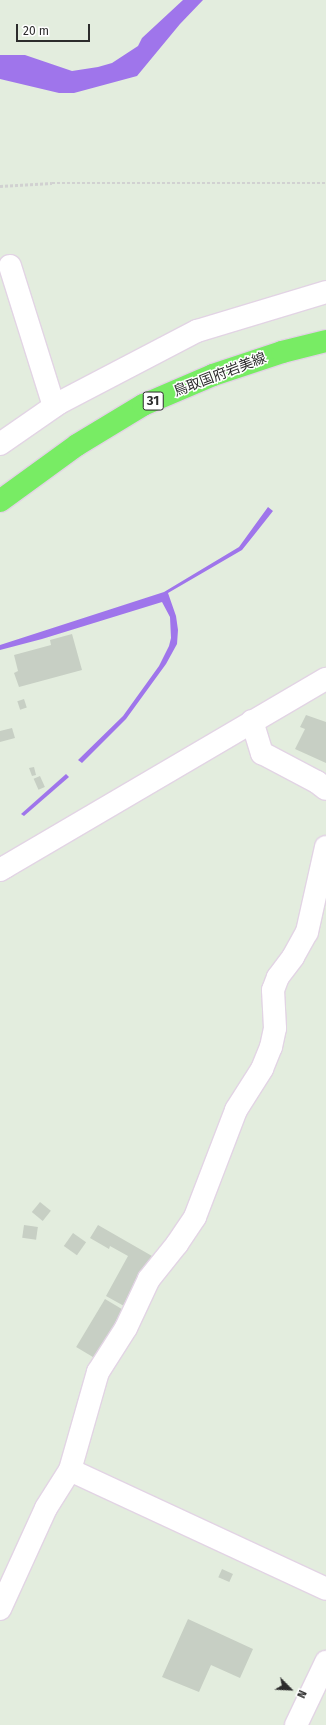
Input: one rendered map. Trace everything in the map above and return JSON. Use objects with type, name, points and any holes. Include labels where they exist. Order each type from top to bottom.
[{"type":"main road","name":"鳥取国府岩美線","points":[[0,502],[77,445],[143,405],[213,375],[282,352],[326,341]]},
{"type":"street","points":[[10,266],[54,406]]},
{"type":"street","points":[[0,444],[54,406],[197,331],[326,292]]},
{"type":"street","points":[[2,869],[252,721],[326,679]]},
{"type":"street","points":[[252,721],[262,753],[317,782],[326,789]]},
{"type":"street","points":[[0,1609],[46,1508],[70,1470],[98,1372],[126,1328],[149,1279],[177,1244],[195,1217],[236,1110],[262,1069],[271,1047],[275,1028],[273,990],[278,977],[293,957],[307,932],[326,847]]},
{"type":"street","points":[[70,1470],[326,1589]]},
{"type":"street","points":[[296,1725],[326,1662]]},
{"type":"path","points":[[0,186],[52,183],[326,183]]},
{"type":"shaded area","points":[[183,0],[203,0],[180,24],[137,76],[74,93],[59,93],[0,79],[0,55],[25,55],[72,71],[112,63],[138,46],[142,38]]},
{"type":"shaded area","points":[[268,507],[273,511],[242,550],[168,593],[176,616],[178,630],[177,644],[166,664],[126,719],[82,763],[78,760],[123,716],[159,666],[169,646],[171,638],[170,617],[162,602],[42,639],[0,650],[0,645],[164,592],[239,547]]},
{"type":"shaded area","points":[[66,774],[69,777],[24,816],[21,814]]},
{"type":"building","points":[[72,634],[82,670],[19,687],[14,673],[18,671],[14,655],[51,645],[50,640]]},
{"type":"building","points":[[24,699],[27,708],[20,710],[17,701]]},
{"type":"building","points":[[306,715],[326,722],[326,763],[295,749],[305,729],[300,727]]},
{"type":"building","points":[[12,728],[15,738],[0,742],[0,731]]},
{"type":"building","points":[[34,767],[36,775],[32,776],[29,768]]},
{"type":"building","points":[[40,776],[45,787],[38,790],[34,779]]},
{"type":"building","points":[[40,1202],[51,1211],[43,1221],[32,1212]]},
{"type":"building","points":[[24,1225],[38,1227],[36,1240],[22,1238]]},
{"type":"building","points":[[98,1225],[152,1256],[124,1306],[106,1296],[128,1256],[110,1246],[109,1249],[90,1238]]},
{"type":"building","points":[[73,1233],[86,1242],[77,1255],[64,1246]]},
{"type":"building","points":[[105,1299],[123,1310],[94,1358],[76,1347]]},
{"type":"building","points":[[222,1569],[233,1574],[229,1582],[218,1577]]},
{"type":"building","points":[[188,1619],[253,1649],[240,1678],[211,1665],[199,1692],[162,1677]]}]
